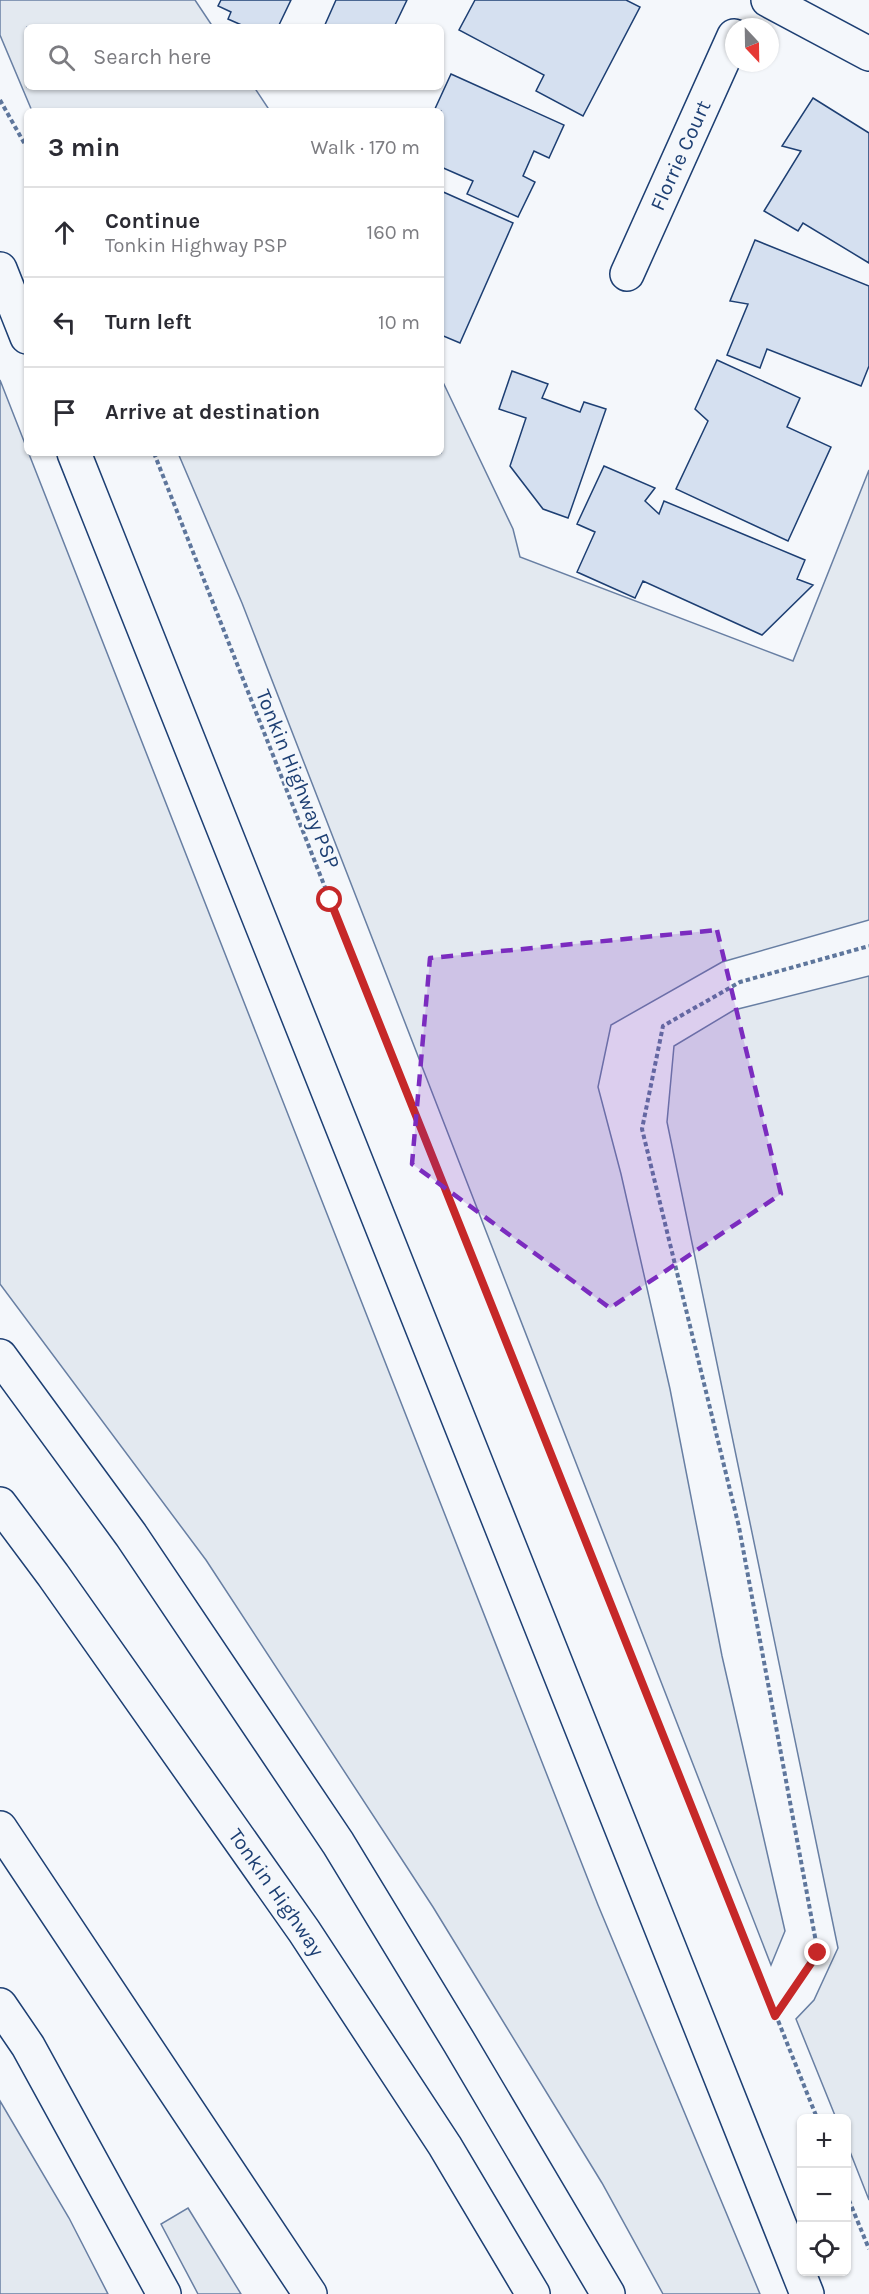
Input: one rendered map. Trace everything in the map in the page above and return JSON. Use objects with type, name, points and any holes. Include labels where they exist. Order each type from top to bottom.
[{"type":"main road","points":[[744,18],[753,0]]},
{"type":"main road","points":[[768,0],[869,54]]},
{"type":"main road","name":"Florrie Court","points":[[627,274],[725,56]]},
{"type":"main road","points":[[0,269],[24,329]]},
{"type":"main road","points":[[75,456],[807,2294]]},
{"type":"main road","points":[[0,1356],[131,1535],[338,1843],[466,2052],[608,2294]]},
{"type":"main road","name":"Tonkin Highway","points":[[0,1504],[53,1575],[304,1931],[445,2146],[533,2294]]},
{"type":"main road","points":[[0,1828],[310,2294]]},
{"type":"main road","points":[[0,2005],[28,2046],[164,2294]]},
{"type":"path","points":[[0,100],[24,143]]},
{"type":"path","name":"Tonkin Highway PSP","points":[[155,456],[815,2114]]},
{"type":"path","points":[[775,2016],[818,1953],[739,1527],[642,1129],[663,1026],[740,982],[869,946]]},
{"type":"path","points":[[851,2205],[869,2249]]},
{"type":"highlighted area","points":[[717,930],[781,1194],[610,1308],[412,1164],[430,958]]},
{"type":"shaded area","points":[[0,0],[195,0],[211,24],[24,24],[24,90],[256,90],[268,108],[31,108],[0,35]]},
{"type":"shaded area","points":[[0,380],[24,441],[24,456],[30,456],[598,1905],[760,2294],[663,2294],[602,2183],[433,1907],[206,1560],[0,1284]]},
{"type":"shaded area","points":[[444,384],[513,529],[520,557],[793,661],[869,470],[869,920],[722,962],[611,1025],[598,1087],[621,1174],[670,1389],[722,1656],[785,1931],[771,1965],[242,603],[179,456],[444,456]]},
{"type":"shaded area","points":[[869,976],[869,2200],[851,2154],[851,2114],[834,2114],[796,2019],[814,2000],[838,1948],[667,1122],[674,1046],[734,1010]]},
{"type":"shaded area","points":[[0,2101],[69,2218],[108,2294],[0,2294]]},
{"type":"shaded area","points":[[188,2208],[241,2294],[198,2294],[161,2224]]},
{"type":"building","points":[[221,0],[291,0],[279,24],[239,24],[228,19],[231,12],[218,6]]},
{"type":"building","points":[[336,0],[407,0],[395,24],[325,24]]},
{"type":"building","points":[[475,0],[626,0],[640,7],[583,116],[536,91],[544,75],[459,30]]},
{"type":"building","points":[[451,74],[564,125],[549,158],[534,151],[523,176],[535,182],[518,217],[467,194],[473,181],[444,168],[444,108],[435,108]]},
{"type":"building","points":[[813,98],[869,133],[869,263],[803,223],[798,231],[764,211],[801,151],[782,146]]},
{"type":"building","points":[[444,192],[513,223],[460,343],[444,336]]},
{"type":"building","points":[[755,240],[869,286],[869,366],[861,386],[767,349],[760,368],[727,355],[748,304],[730,301]]},
{"type":"building","points":[[717,360],[800,398],[787,427],[831,447],[788,541],[676,489],[708,421],[695,409]]},
{"type":"building","points":[[512,371],[548,384],[542,398],[580,412],[584,402],[606,409],[568,518],[543,509],[510,466],[526,418],[499,409]]},
{"type":"building","points":[[604,466],[655,488],[645,501],[659,514],[664,501],[805,560],[797,579],[813,585],[762,635],[643,581],[635,598],[577,572],[595,532],[577,524]]},
{"type":"route","points":[[330,900],[775,2016],[818,1953]]}]
